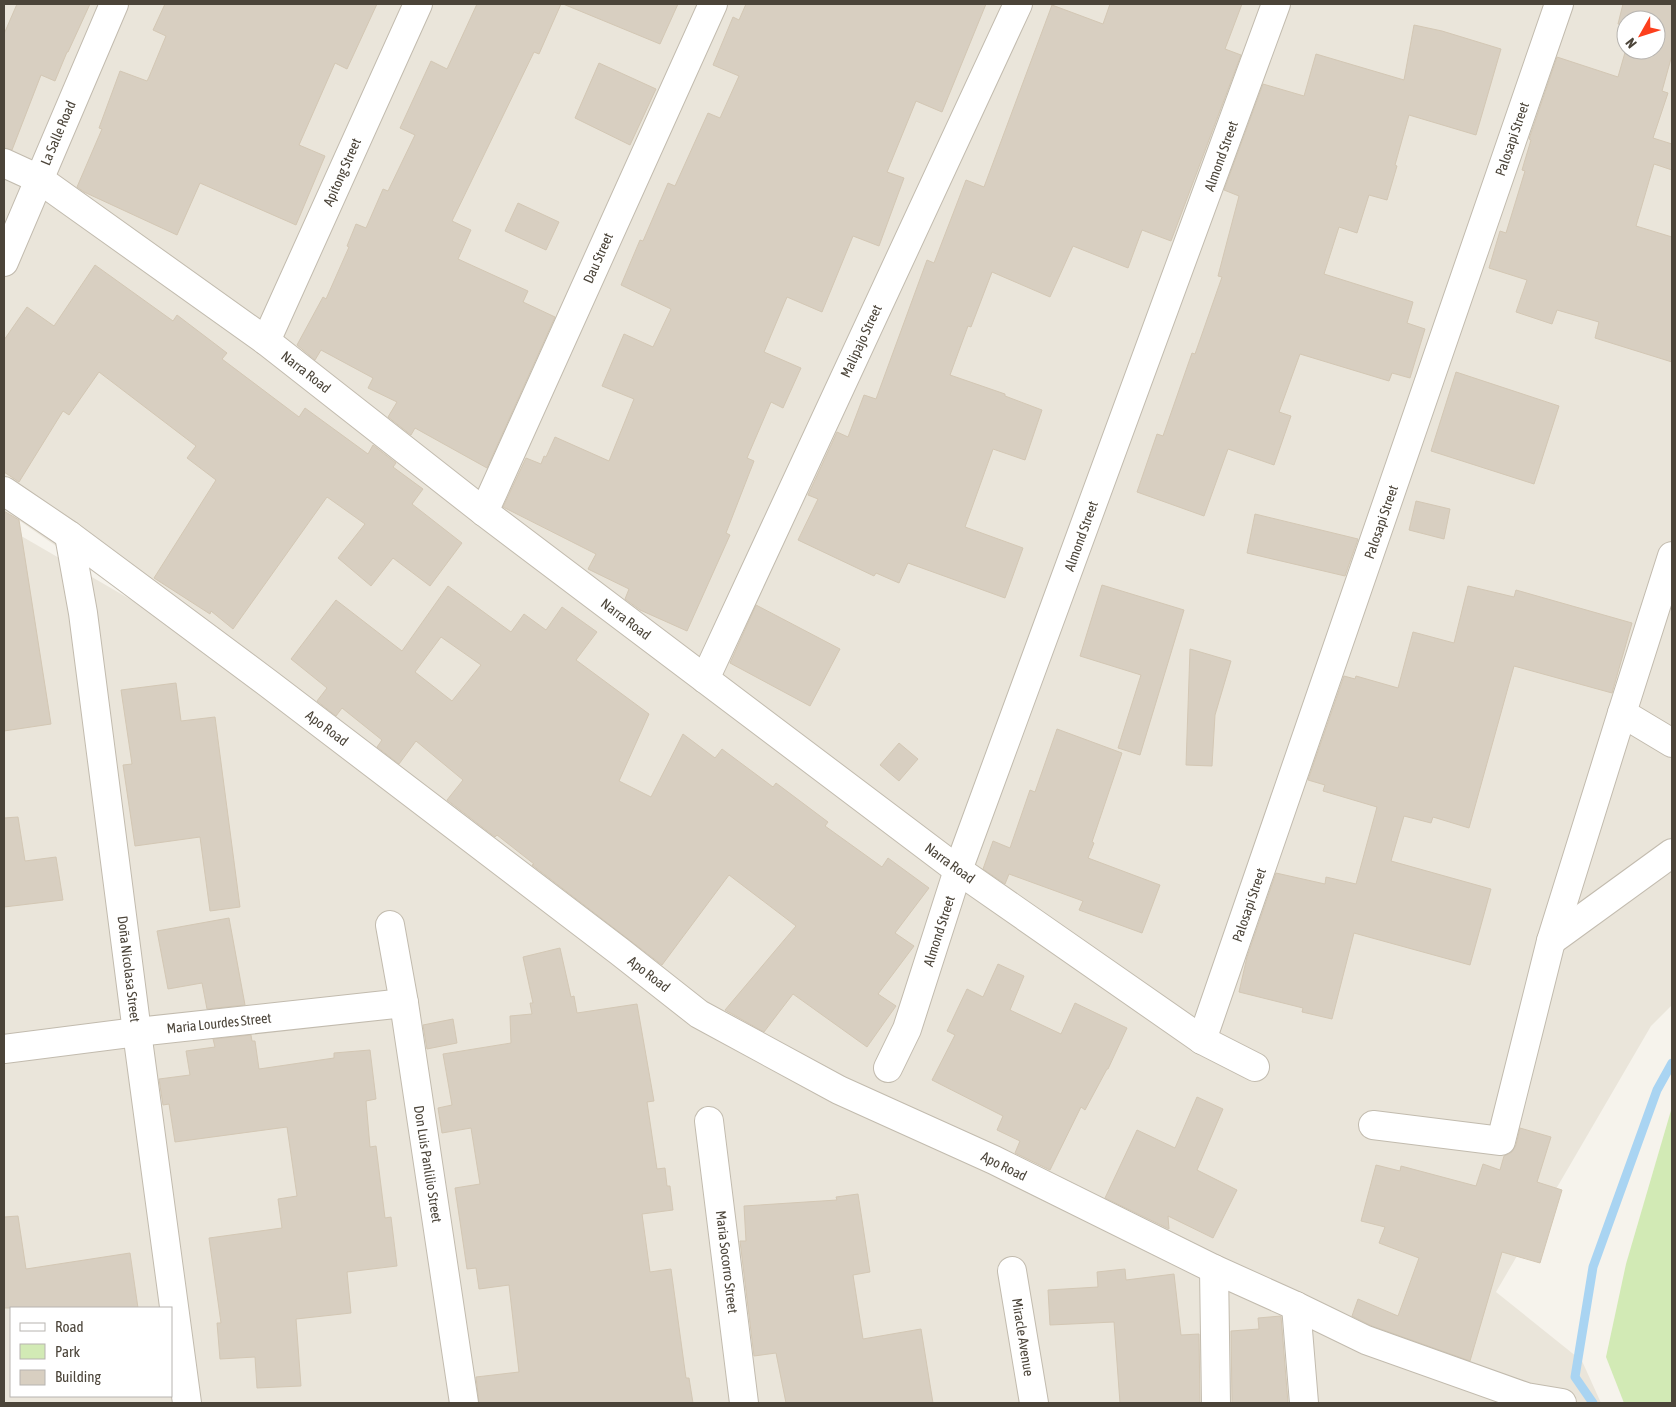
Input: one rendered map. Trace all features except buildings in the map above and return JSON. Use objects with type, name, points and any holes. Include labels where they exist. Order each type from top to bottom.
[{"type":"street","name":"La Salle Road","points":[[4,262],[114,4]]},
{"type":"street","name":"Apitong Street","points":[[266,341],[418,4]]},
{"type":"street","name":"Dau Street","points":[[484,512],[713,4]]},
{"type":"street","name":"Malipajo Street","points":[[705,678],[1018,4]]},
{"type":"street","name":"Almond Street","points":[[888,1068],[907,1029],[958,870],[1276,4]]},
{"type":"street","name":"Palosapi Street","points":[[1202,1040],[1559,4]]},
{"type":"street","name":"Narra Road","points":[[4,163],[38,179],[266,341],[484,512],[958,870],[1202,1040],[1254,1067]]},
{"type":"street","name":"Apo Road","points":[[4,491],[69,535],[270,684],[611,944],[699,1014],[839,1090],[994,1160],[1214,1269],[1366,1340],[1526,1397],[1562,1403]]},
{"type":"street","name":"Doña Nicolasa Street","points":[[69,535],[83,613],[187,1403]]},
{"type":"street","points":[[1373,1125],[1501,1141],[1551,941],[1672,556]]},
{"type":"street","points":[[1622,712],[1672,743]]},
{"type":"street","points":[[1551,941],[1672,853]]},
{"type":"street","name":"Don Luis Panlilio Street","points":[[390,925],[404,1003],[464,1403]]},
{"type":"street","name":"Maria Lourdes Street","points":[[4,1049],[137,1032],[404,1003]]},
{"type":"street","name":"Maria Socorro Street","points":[[709,1121],[744,1403]]},
{"type":"street","points":[[1214,1269],[1216,1403]]},
{"type":"street","name":"Miracle Avenue","points":[[1012,1271],[1034,1403]]},
{"type":"street","points":[[1296,1306],[1304,1403]]},
{"type":"shaded area","points":[[4,4],[1672,4],[1672,1005],[1651,1026],[1496,1292],[1582,1361],[1601,1403],[4,1403],[4,526],[147,609],[4,510]]},
{"type":"green space","points":[[1672,1107],[1672,1403],[1624,1403],[1606,1357],[1626,1264]]},
{"type":"waterway","points":[[1593,1403],[1575,1377],[1593,1267],[1657,1090],[1672,1063]]}]
